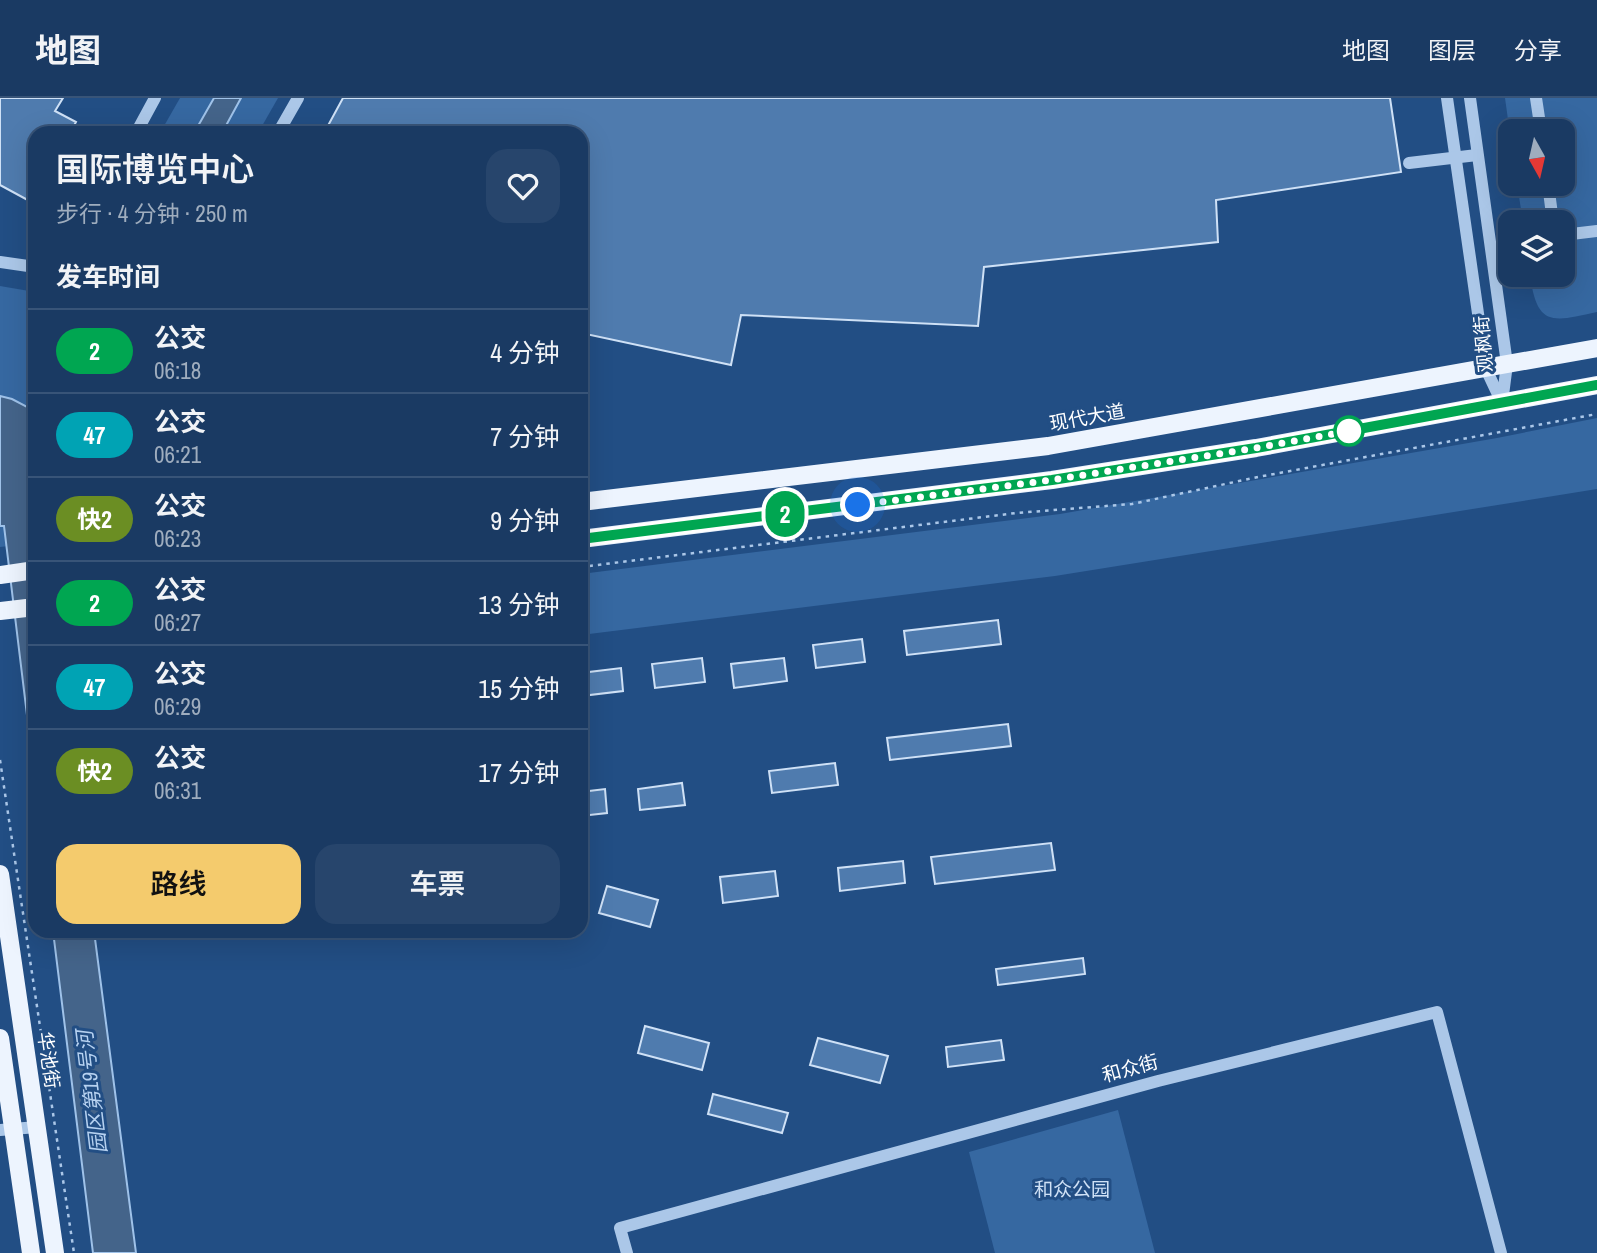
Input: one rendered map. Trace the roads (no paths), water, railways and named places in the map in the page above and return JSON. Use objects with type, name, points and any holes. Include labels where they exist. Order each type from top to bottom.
[{"type":"main road","name":"现代大道","points":[[588,501],[1048,446],[1597,348]]},
{"type":"main road","points":[[588,538],[1052,480],[1256,448],[1597,385]]},
{"type":"main road","points":[[5,574],[28,571]]},
{"type":"main road","points":[[7,610],[28,608]]},
{"type":"main road","name":"华池街","points":[[0,874],[55,1253]]},
{"type":"main road","points":[[0,1038],[7,1130],[31,1253]]},
{"type":"street","points":[[140,126],[155,98]]},
{"type":"street","points":[[282,126],[298,98]]},
{"type":"street","name":"观枫街","points":[[1447,98],[1486,369],[1502,403]]},
{"type":"street","name":"观枫街","points":[[1469,98],[1507,364],[1502,403]]},
{"type":"street","points":[[1536,98],[1539,119]]},
{"type":"street","points":[[1409,163],[1477,155]]},
{"type":"street","points":[[1575,234],[1597,231]]},
{"type":"street","points":[[0,261],[28,266]]},
{"type":"street","name":"和众街","points":[[627,1253],[620,1228],[1158,1081],[1437,1012],[1501,1253]]},
{"type":"street","points":[[7,1130],[37,1127]]},
{"type":"water","points":[[214,98],[241,98],[226,126],[198,126]]},
{"type":"water","points":[[0,396],[28,407],[28,723],[4,526],[0,526]]},
{"type":"water","name":"园区第19号河","points":[[54,938],[95,938],[136,1253],[93,1253]]},
{"type":"park label","name":"和众公园","points":[[1072,1189]]}]
